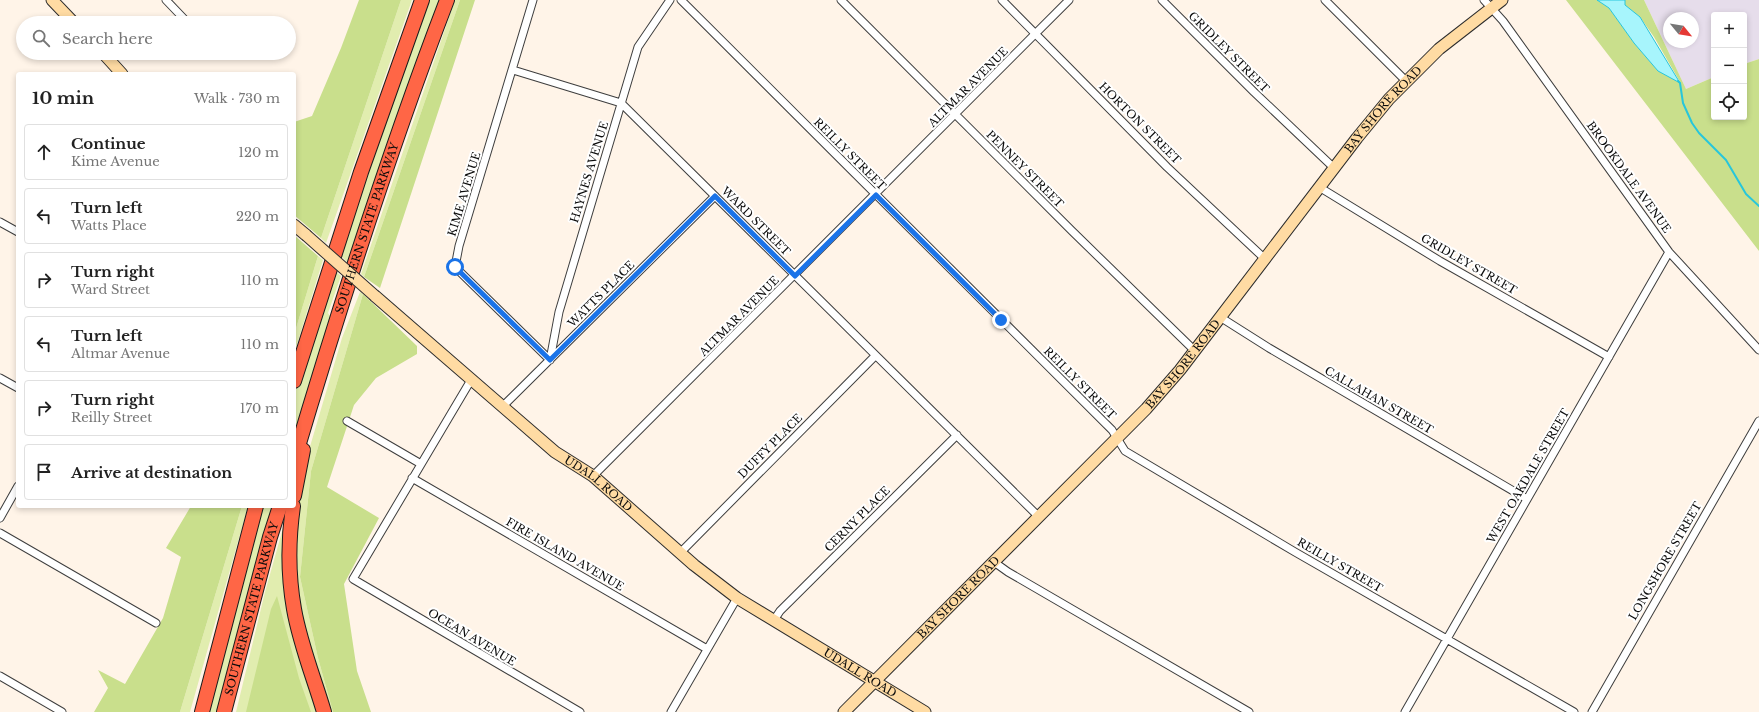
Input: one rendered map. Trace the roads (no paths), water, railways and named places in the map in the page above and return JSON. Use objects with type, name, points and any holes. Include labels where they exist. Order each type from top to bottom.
[{"type":"highway","name":"SOUTHERN STATE PARKWAY","points":[[296,375],[361,172],[422,0]]},
{"type":"highway","name":"SOUTHERN STATE PARKWAY","points":[[296,453],[373,209],[447,0]]},
{"type":"highway","points":[[296,486],[308,414]]},
{"type":"highway","name":"SOUTHERN STATE PARKWAY","points":[[202,712],[255,508]]},
{"type":"highway","name":"SOUTHERN STATE PARKWAY","points":[[224,712],[262,567],[280,508]]},
{"type":"highway","name":"SOUTHERN STATE PARKWAY","points":[[232,712],[276,539],[281,508]]},
{"type":"highway","points":[[293,508],[289,551],[291,590],[299,630],[324,712]]},
{"type":"main road","points":[[52,0],[67,16]]},
{"type":"main road","name":"BAY SHORE ROAD","points":[[844,712],[1117,439],[1155,399],[1195,351],[1372,118],[1406,80],[1488,4],[1502,0]]},
{"type":"main road","points":[[109,60],[120,72]]},
{"type":"main road","name":"UDALL ROAD","points":[[296,227],[555,452],[593,476],[680,553],[737,598],[925,712]]},
{"type":"street","points":[[166,0],[181,16]]},
{"type":"street","name":"KIME AVENUE","points":[[533,0],[459,246],[455,267],[550,360]]},
{"type":"street","name":"HAYNES AVENUE","points":[[550,360],[559,312],[638,47],[670,0]]},
{"type":"street","name":"REILLY STREET","points":[[681,0],[1112,430],[1127,452],[1295,552],[1574,712]]},
{"type":"street","name":"PENNEY STREET","points":[[841,0],[955,115],[1195,351]]},
{"type":"street","name":"HORTON STREET","points":[[1002,0],[1168,167],[1265,259]]},
{"type":"street","name":"ALTMAR AVENUE","points":[[593,476],[876,195],[1069,0]]},
{"type":"street","name":"GRIDLEY STREET","points":[[1162,0],[1254,92],[1334,168]]},
{"type":"street","points":[[1325,0],[1406,80]]},
{"type":"street","name":"BROOKDALE AVENUE","points":[[1488,4],[1503,21],[1669,252],[1759,350]]},
{"type":"street","name":"WARD STREET","points":[[513,70],[621,103],[1039,517]]},
{"type":"street","name":"GRIDLEY STREET","points":[[1319,187],[1440,261],[1609,357]]},
{"type":"street","name":"WATTS PLACE","points":[[502,407],[715,196]]},
{"type":"street","points":[[0,222],[16,231]]},
{"type":"street","name":"WEST OAKDALE STREET","points":[[1405,712],[1669,252]]},
{"type":"street","name":"CALLAHAN STREET","points":[[1220,317],[1282,356],[1527,499]]},
{"type":"street","name":"DUFFY PLACE","points":[[680,553],[875,356]]},
{"type":"street","points":[[0,378],[16,387]]},
{"type":"street","points":[[412,478],[471,380]]},
{"type":"street","points":[[346,421],[421,464]]},
{"type":"street","name":"LONGSHORE STREET","points":[[1592,712],[1759,421]]},
{"type":"street","name":"CERNY PLACE","points":[[774,620],[780,611],[957,435]]},
{"type":"street","name":"OCEAN AVENUE","points":[[412,478],[353,579],[580,712]]},
{"type":"street","name":"FIRE ISLAND AVENUE","points":[[412,478],[707,649]]},
{"type":"street","points":[[0,518],[16,490]]},
{"type":"street","points":[[0,533],[156,623]]},
{"type":"street","points":[[994,562],[1008,572],[1249,712]]},
{"type":"street","points":[[671,712],[737,598]]},
{"type":"street","points":[[0,676],[62,712]]},
{"type":"water","points":[[1597,0],[1625,0],[1625,5],[1640,17],[1680,83],[1658,71],[1634,43],[1609,8]]},
{"type":"waterway","points":[[1678,81],[1680,83],[1683,103],[1692,123],[1699,133],[1726,160],[1746,194],[1759,206]]}]
